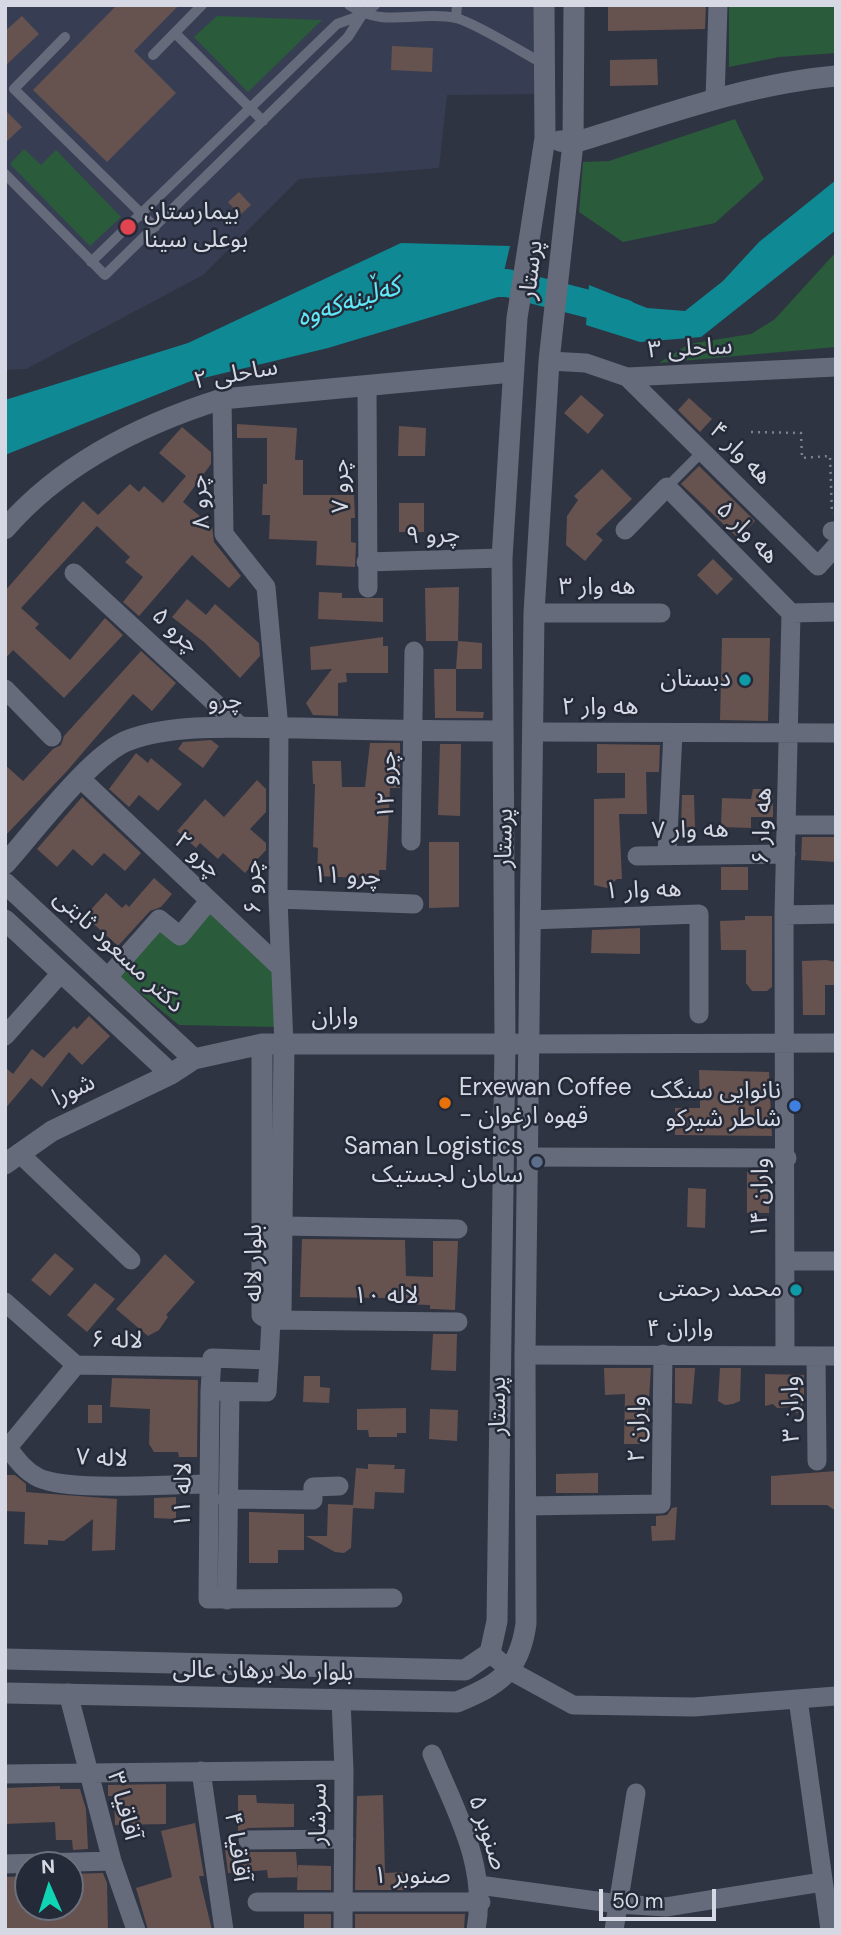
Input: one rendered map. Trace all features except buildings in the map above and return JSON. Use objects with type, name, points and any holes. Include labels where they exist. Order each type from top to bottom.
[{"type":"main road","name":"پرستار","points":[[490,1653],[497,1621],[505,1044],[502,558],[517,318],[545,138],[544,5]]},
{"type":"main road","name":"پرستار","points":[[511,1671],[523,1648],[526,1624],[526,1157],[530,1044],[534,613],[549,361],[573,143],[574,5]]},
{"type":"main road","points":[[545,138],[573,143],[715,100],[797,79],[836,76]]},
{"type":"main road","name":"ساحلی ۲","points":[[5,529],[28,502],[68,472],[158,423],[222,399],[512,372]]},
{"type":"main road","name":"چرو","points":[[5,864],[108,751],[128,740],[164,732],[241,727],[502,731]]},
{"type":"main road","name":"دکتر مسعود ثابتی","points":[[5,883],[194,1059]]},
{"type":"main road","points":[[5,920],[171,1074]]},
{"type":"main road","name":"واران","points":[[171,1074],[194,1059],[262,1044],[505,1044]]},
{"type":"main road","name":"بلوار لاله","points":[[262,1044],[262,1315],[271,1320],[281,1314],[284,1045]]},
{"type":"main road","points":[[505,1044],[530,1044]]},
{"type":"main road","name":"شورا","points":[[12,1158],[52,1131],[171,1074]]},
{"type":"main road","name":"بلوار ملا برهان عالی","points":[[5,1659],[465,1670],[490,1653]]},
{"type":"main road","name":"بلوار ملا برهان عالی","points":[[5,1693],[457,1702],[489,1688],[511,1671]]},
{"type":"street","points":[[715,100],[718,5]]},
{"type":"street","name":"ساحلی ۳","points":[[549,361],[586,363],[627,377],[836,367]]},
{"type":"street","name":"هه وار ۴","points":[[627,377],[818,566],[835,536]]},
{"type":"street","name":"چرو ۷","points":[[367,384],[368,589]]},
{"type":"street","name":"چرو ۸","points":[[222,399],[224,534],[266,587]]},
{"type":"street","points":[[625,530],[667,487]]},
{"type":"street","name":"هه وار ۵","points":[[667,487],[791,613]]},
{"type":"street","name":"چرو ۹","points":[[366,562],[502,558]]},
{"type":"street","name":"چرو ۵","points":[[74,573],[241,727]]},
{"type":"street","name":"چرو ۶","points":[[266,587],[279,728],[278,899],[284,1045]]},
{"type":"street","points":[[791,613],[836,612]]},
{"type":"street","name":"هه وار ۳","points":[[534,613],[661,613]]},
{"type":"street","name":"هه وار ۶","points":[[786,1042],[784,915],[791,613]]},
{"type":"street","name":"چرو ۱۲","points":[[411,841],[415,731],[414,650]]},
{"type":"street","points":[[5,689],[52,737]]},
{"type":"street","name":"هه وار ۲","points":[[532,732],[790,735],[836,733]]},
{"type":"street","points":[[667,854],[673,733]]},
{"type":"street","name":"چرو ۲","points":[[81,779],[280,967]]},
{"type":"street","points":[[787,825],[836,825]]},
{"type":"street","name":"هه وار ۷","points":[[637,856],[786,854]]},
{"type":"street","name":"چرو ۱۱","points":[[278,899],[414,904]]},
{"type":"street","points":[[107,978],[159,919],[180,936],[209,901]]},
{"type":"street","name":"هه وار ۱","points":[[530,920],[699,914],[699,1014]]},
{"type":"street","points":[[784,915],[836,914]]},
{"type":"street","points":[[5,1036],[61,973]]},
{"type":"street","name":"واران ۱۴","points":[[785,1355],[786,1042]]},
{"type":"street","points":[[530,1044],[836,1043]]},
{"type":"street","points":[[526,1157],[786,1158]]},
{"type":"street","points":[[12,1158],[131,1260]]},
{"type":"street","points":[[282,1226],[458,1229]]},
{"type":"street","points":[[785,1261],[836,1261]]},
{"type":"street","name":"لاله ۶","points":[[5,1302],[76,1365],[210,1367],[212,1359],[269,1360]]},
{"type":"street","points":[[210,1367],[220,1391],[267,1391],[271,1320]]},
{"type":"street","name":"لاله ۱۰","points":[[271,1320],[458,1322]]},
{"type":"street","name":"واران ۲","points":[[525,1506],[661,1504],[663,1354]]},
{"type":"street","name":"واران ۴","points":[[525,1355],[826,1356]]},
{"type":"street","name":"واران ۳","points":[[817,1461],[826,1356]]},
{"type":"street","points":[[6,1449],[76,1365]]},
{"type":"street","name":"لاله ۱۱","points":[[218,1600],[208,1484],[220,1391]]},
{"type":"street","name":"لاله ۱۱","points":[[218,1600],[227,1499],[220,1391]]},
{"type":"street","name":"لاله ۷","points":[[6,1449],[23,1468],[40,1479],[76,1484],[208,1484]]},
{"type":"street","name":"لاله ۱۱","points":[[227,1499],[313,1500],[313,1487],[339,1486]]},
{"type":"street","points":[[218,1600],[393,1598]]},
{"type":"street","points":[[490,1653],[511,1671],[573,1705],[694,1707],[836,1696]]},
{"type":"street","name":"آقاقیا ۳","points":[[68,1693],[112,1861],[136,1930]]},
{"type":"street","points":[[798,1699],[830,1930]]},
{"type":"street","name":"سرشار","points":[[341,1700],[344,1770],[342,1930]]},
{"type":"street","name":"صنوبر ۵","points":[[432,1754],[473,1854],[480,1894],[477,1930]]},
{"type":"street","points":[[5,1774],[344,1770]]},
{"type":"street","name":"آقاقیا ۴","points":[[201,1771],[224,1930]]},
{"type":"street","points":[[614,1930],[636,1793]]},
{"type":"street","points":[[248,1840],[344,1839]]},
{"type":"street","points":[[5,1864],[112,1861]]},
{"type":"street","name":"صنوبر ۱","points":[[257,1902],[342,1902],[480,1894],[666,1907],[822,1882]]},
{"type":"lane","points":[[153,55],[202,5]]},
{"type":"lane","points":[[349,5],[362,15],[382,18],[456,18],[544,64]]},
{"type":"lane","points":[[91,262],[337,24],[362,15],[375,5]]},
{"type":"lane","points":[[456,18],[457,5]]},
{"type":"lane","points":[[5,174],[105,275],[348,37],[362,15]]},
{"type":"lane","points":[[175,33],[262,121]]},
{"type":"lane","points":[[65,37],[14,89],[155,227]]},
{"type":"lane","points":[[667,487],[702,452]]},
{"type":"path","points":[[751,432],[801,433],[802,458],[830,456],[835,536]]},
{"type":"shaded area","name":"بیمارستان بوعلی سینا","points":[[5,5],[543,5],[545,94],[447,95],[439,168],[299,179],[203,275],[26,369],[5,370]]},
{"type":"green space","points":[[729,5],[836,5],[836,53],[779,57],[729,67]]},
{"type":"green space","points":[[217,16],[322,20],[248,92],[194,37]]},
{"type":"green space","points":[[735,119],[764,179],[715,223],[623,242],[579,212],[583,162],[609,161]]},
{"type":"green space","points":[[24,149],[41,165],[56,150],[121,217],[90,246],[10,164]]},
{"type":"green space","points":[[836,252],[836,347],[659,363],[689,344],[751,334],[775,319]]},
{"type":"green space","points":[[208,911],[274,970],[276,1027],[179,1025],[119,976],[161,927],[183,943]]},
{"type":"water","points":[[836,180],[836,230],[701,337],[640,342],[586,325],[589,285],[647,308],[685,311],[723,281],[759,242]]},
{"type":"water","points":[[401,243],[510,246],[498,297],[328,348],[191,381],[5,455],[5,400],[188,343]]},
{"type":"waterway","name":"کەڵینەکەوە","points":[[465,283],[507,283],[624,313]]},
{"type":"place","name":"بیمارستان بوعلی سینا","points":[[128,227]]},
{"type":"place","name":"دبستان","points":[[745,680]]},
{"type":"place","name":"Erxewan Coffee - قهوه ارغوان","points":[[445,1103]]},
{"type":"place","name":"نانوایی سنگک شاطر شیرکو","points":[[795,1106]]},
{"type":"place","name":"Saman Logistics سامان لجستیک","points":[[537,1162]]},
{"type":"place","name":"محمد رحمتی","points":[[796,1290]]}]
